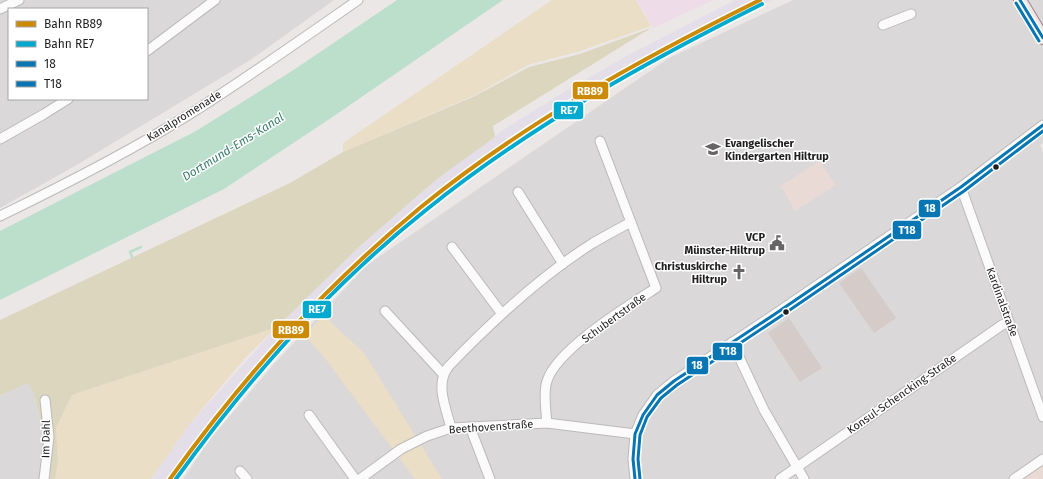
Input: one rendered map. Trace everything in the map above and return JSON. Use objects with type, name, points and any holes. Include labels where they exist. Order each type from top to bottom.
[{"type":"main road","points":[[1020,0],[1043,38]]},
{"type":"street","points":[[0,9],[19,0]]},
{"type":"street","points":[[148,50],[215,0]]},
{"type":"street","name":"Kanalpromenade","points":[[0,216],[121,154],[189,115],[358,0]]},
{"type":"street","points":[[883,25],[911,14]]},
{"type":"street","points":[[0,139],[66,100]]},
{"type":"street","points":[[635,479],[633,459],[635,434],[643,415],[657,395],[674,381],[961,187],[1043,125]]},
{"type":"street","name":"Schubertstraße","points":[[547,423],[547,381],[555,365],[602,324],[656,288],[600,141]]},
{"type":"street","name":"Kardinalstraße","points":[[961,187],[1043,417]]},
{"type":"street","points":[[518,192],[563,264]]},
{"type":"street","points":[[451,428],[442,396],[442,381],[444,374],[454,361],[530,289],[594,243],[631,222]]},
{"type":"street","points":[[452,247],[502,314]]},
{"type":"street","points":[[385,312],[444,374]]},
{"type":"street","name":"Konsul-Schencking-Straße","points":[[780,479],[1009,322]]},
{"type":"street","points":[[732,342],[764,410],[796,468],[804,479]]},
{"type":"street","name":"Im Dahl","points":[[44,479],[49,437],[45,400]]},
{"type":"street","points":[[309,415],[355,479]]},
{"type":"street","name":"Beethovenstraße","points":[[360,479],[401,449],[427,436],[451,428],[547,423],[635,434]]},
{"type":"street","points":[[470,427],[490,479]]},
{"type":"street","points":[[1014,479],[1043,459]]},
{"type":"street","points":[[240,471],[247,479]]},
{"type":"shaded area","points":[[0,0],[334,0],[252,59],[75,166],[0,208]]},
{"type":"shaded area","points":[[552,0],[636,0],[651,26],[580,51],[528,65],[475,95],[343,152],[343,143]]},
{"type":"shaded area","points":[[637,0],[714,0],[653,28]]},
{"type":"shaded area","points":[[735,0],[772,0],[670,50],[564,110],[496,155],[423,210],[377,249],[326,299],[235,396],[191,453],[177,479],[151,479],[188,426],[277,327],[360,246],[437,179],[509,126],[564,92],[630,54]]},
{"type":"shaded area","points":[[793,0],[1043,0],[1043,143],[1040,145],[1043,152],[1043,479],[183,479],[211,438],[274,364],[367,265],[669,58]]},
{"type":"shaded area","points":[[876,0],[991,0],[1015,38],[999,44],[982,14],[934,32],[950,72],[915,85],[891,33],[919,21],[916,14],[887,26]]},
{"type":"shaded area","points":[[651,28],[493,126],[495,137],[437,179],[360,246],[277,327],[72,395],[56,428],[58,461],[55,479],[40,479],[44,436],[34,394],[28,383],[0,395],[0,320],[290,183],[343,152],[475,96],[529,67],[580,54]]},
{"type":"shaded area","points":[[698,109],[700,116],[732,110],[776,199],[818,269],[722,333],[703,286],[655,115]]},
{"type":"shaded area","points":[[873,146],[909,198],[904,201],[868,149]]},
{"type":"shaded area","points":[[819,161],[836,185],[795,211],[781,186]]},
{"type":"shaded area","points":[[931,181],[936,187],[923,197],[918,190]]},
{"type":"shaded area","points":[[861,268],[896,318],[874,333],[839,283]]},
{"type":"shaded area","points":[[323,315],[364,353],[442,479],[415,479],[324,357],[305,336]]},
{"type":"shaded area","points":[[789,318],[822,368],[800,382],[768,333]]},
{"type":"shaded area","points":[[277,327],[246,357],[188,426],[151,479],[55,479],[58,461],[56,428],[72,395]]},
{"type":"shaded area","points":[[28,382],[34,394],[44,436],[40,479],[0,479],[0,395]]},
{"type":"shaded area","points":[[1043,465],[1043,479],[1024,479]]},
{"type":"water","name":"Dortmund-Ems-Kanal","points":[[397,0],[503,0],[331,118],[224,189],[0,300],[0,231],[196,131],[295,69]]},
{"type":"waterway","points":[[132,257],[130,252],[141,247]]},
{"type":"rail line","name":"RB89","points":[[170,479],[227,404],[286,335],[351,269],[421,207],[460,176],[542,120],[584,94],[671,45],[760,0]]},
{"type":"rail line","name":"RE7","points":[[176,479],[203,442],[261,370],[292,336],[356,270],[426,210],[505,151],[588,98],[674,49],[762,4]]},
{"type":"transit line","name":"18","points":[[1020,0],[1043,38]]},
{"type":"transit line","name":"T18","points":[[1016,3],[1039,41]]},
{"type":"transit line","name":"18","points":[[635,479],[633,459],[635,434],[643,415],[657,395],[674,381],[961,187],[1043,125]]},
{"type":"transit line","name":"T18","points":[[640,479],[638,459],[640,435],[647,417],[661,398],[677,385],[964,191],[1043,131]]},
{"type":"place","name":"Evangelischer Kindergarten Hiltrup","points":[[713,149]]},
{"type":"place","name":"VCP Münster-Hiltrup","points":[[777,243]]},
{"type":"place","name":"Christuskirche Hiltrup","points":[[739,272]]}]
